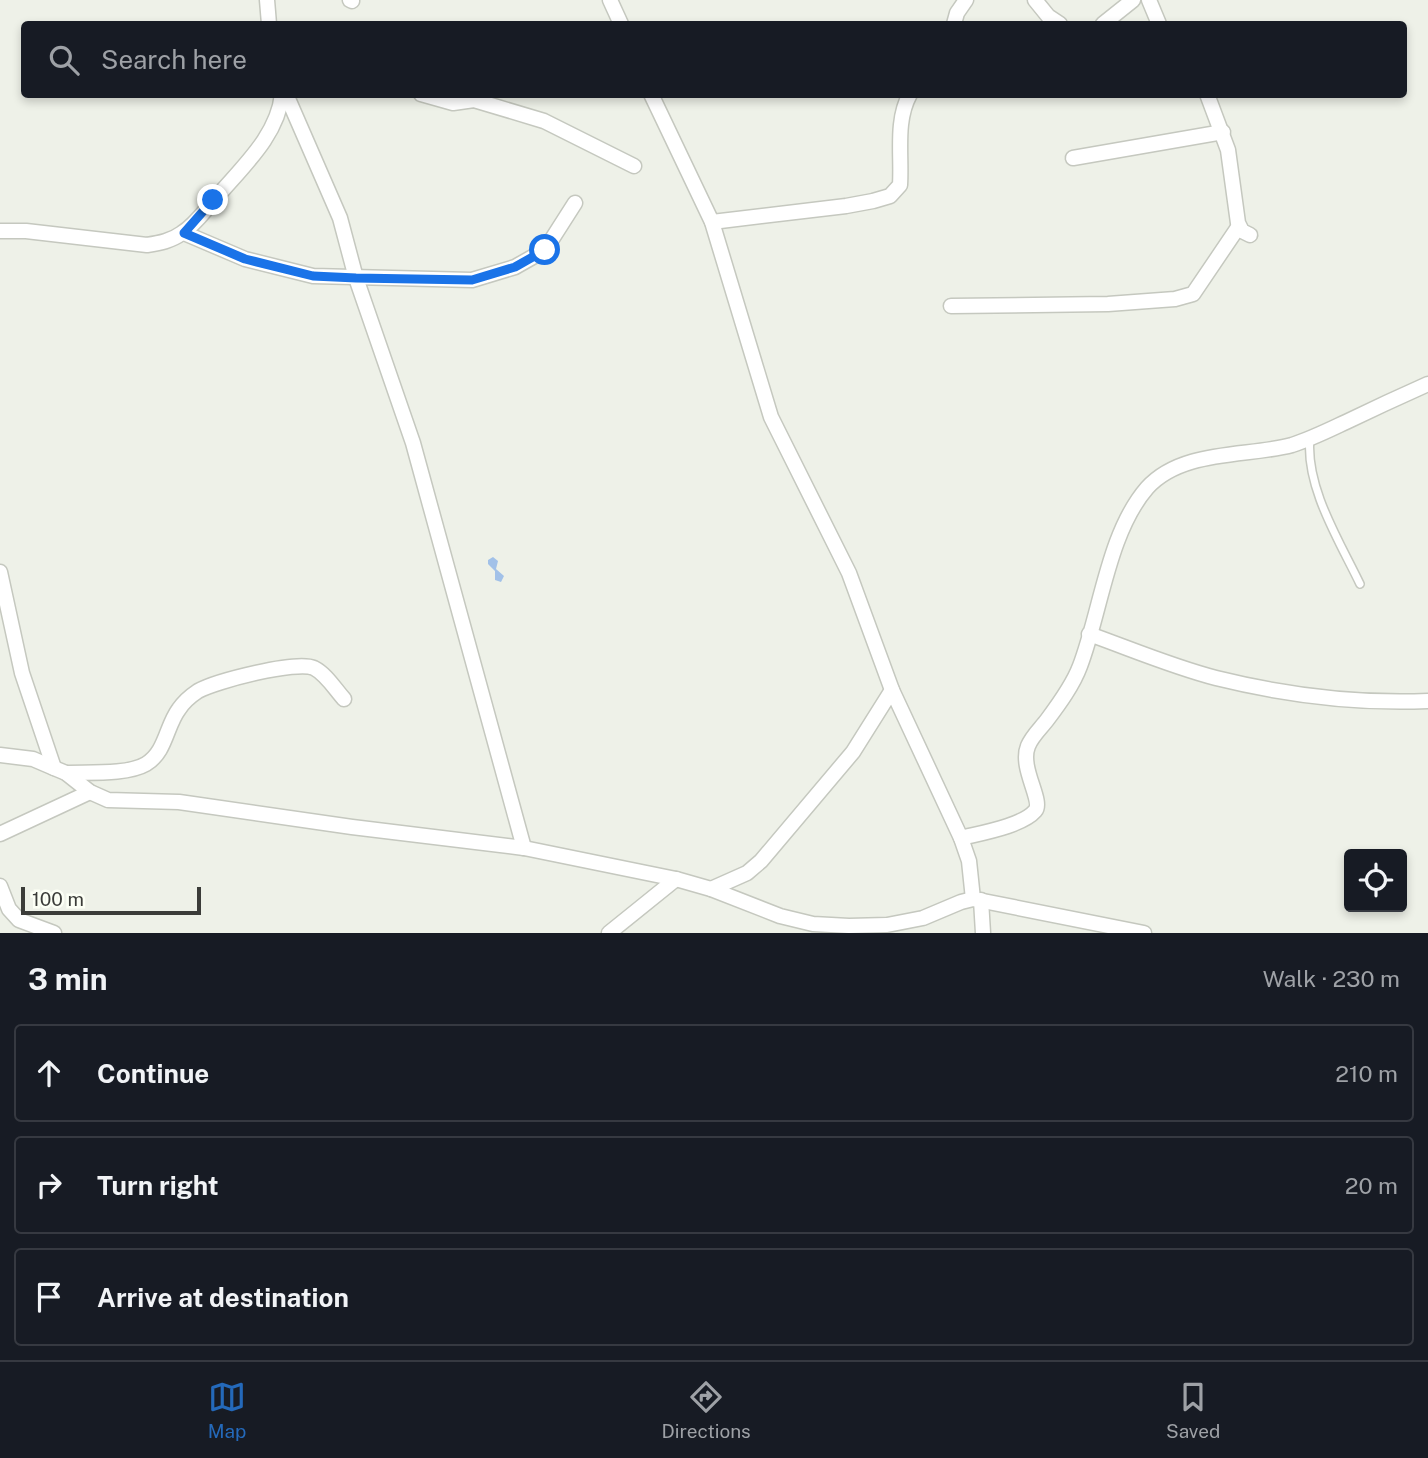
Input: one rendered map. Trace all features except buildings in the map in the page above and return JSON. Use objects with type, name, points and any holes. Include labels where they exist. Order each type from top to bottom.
[{"type":"street","points":[[267,0],[269,21]]},
{"type":"street","points":[[610,0],[620,21]]},
{"type":"street","points":[[955,21],[957,13],[967,0]]},
{"type":"street","points":[[1035,0],[1056,21]]},
{"type":"street","points":[[1107,21],[1133,0]]},
{"type":"street","points":[[1149,0],[1158,21]]},
{"type":"street","points":[[0,231],[26,230],[147,245],[166,242],[184,233],[198,219],[268,133],[283,98]]},
{"type":"street","points":[[286,98],[340,218],[356,278],[413,443],[524,848]]},
{"type":"street","points":[[435,98],[453,103],[474,100],[544,121],[634,166]]},
{"type":"street","points":[[653,98],[712,222],[771,417],[849,573],[892,690],[961,838],[969,861],[983,933]]},
{"type":"street","points":[[712,222],[846,206],[890,196],[900,185],[900,133],[904,106],[908,98]]},
{"type":"street","points":[[951,306],[1108,304],[1175,299],[1194,294],[1245,230],[1223,132],[1210,98]]},
{"type":"street","points":[[1073,158],[1223,132]]},
{"type":"street","points":[[184,233],[245,259],[313,276],[472,280],[515,267],[545,250],[575,203]]},
{"type":"street","points":[[961,838],[1014,824],[1035,812],[1038,798],[1027,770],[1026,752],[1071,685],[1081,665],[1115,552],[1129,517],[1150,485],[1178,469],[1215,456],[1294,444],[1428,384]]},
{"type":"street","points":[[0,572],[22,673],[60,770]]},
{"type":"street","points":[[1089,635],[1214,677],[1333,699],[1428,701]]},
{"type":"street","points":[[60,770],[134,768],[147,764],[161,749],[178,710],[185,702],[198,691],[237,677],[304,666],[321,673],[344,699]]},
{"type":"street","points":[[711,889],[747,873],[761,861],[845,762],[892,690]]},
{"type":"street","points":[[0,755],[33,759],[60,770],[90,792],[108,800],[179,802],[524,848],[711,889],[780,916],[813,924],[887,925],[923,918],[961,902],[977,900],[1144,933]]},
{"type":"street","points":[[0,834],[90,792]]},
{"type":"street","points":[[609,933],[676,880]]},
{"type":"street","points":[[0,886],[9,909],[19,920],[54,933]]},
{"type":"lane","points":[[1310,438],[1309,460],[1315,484],[1360,584]]},
{"type":"route","points":[[213,200],[184,233],[245,259],[313,276],[472,280],[515,267],[545,250]]}]
